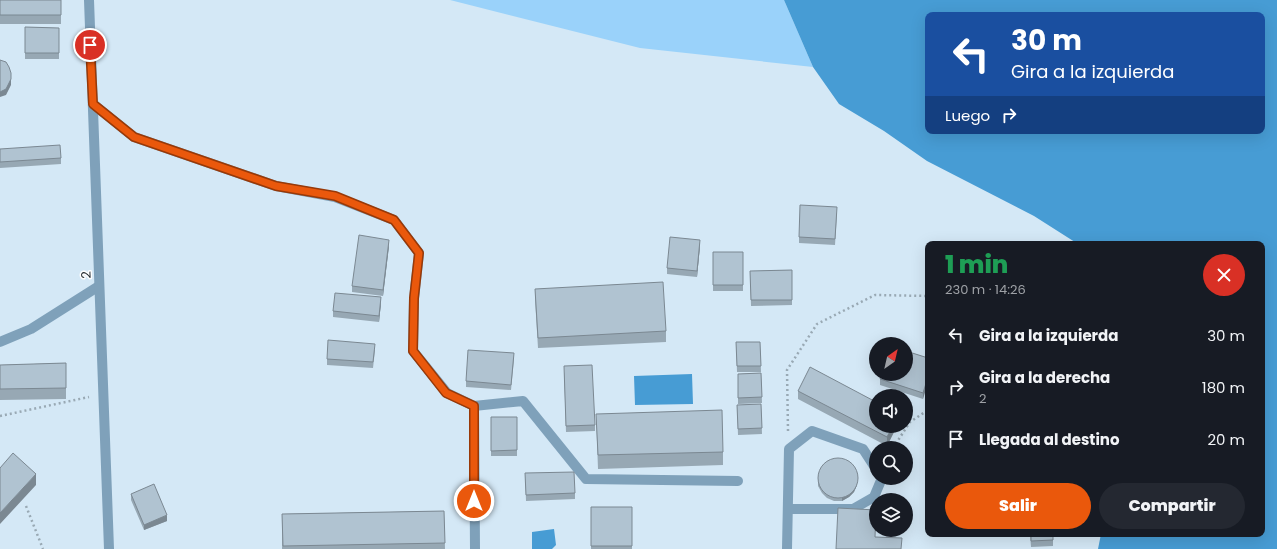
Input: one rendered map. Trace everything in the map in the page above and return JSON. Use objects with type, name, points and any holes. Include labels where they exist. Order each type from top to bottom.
[{"type":"street","name":"2","points":[[89,0],[109,549]]},
{"type":"street","points":[[93,104],[134,137],[276,186],[335,196],[394,220],[419,253],[414,298],[413,351],[446,393],[474,406],[523,401],[586,479],[738,481]]},
{"type":"street","points":[[0,342],[31,329],[99,286]]},
{"type":"street","points":[[474,406],[475,549]]},
{"type":"street","points":[[787,549],[789,449],[812,431],[863,449],[869,458]]},
{"type":"street","points":[[788,509],[853,509],[874,497],[879,485]]},
{"type":"path","points":[[789,449],[787,370],[817,324],[875,295],[925,296]]},
{"type":"path","points":[[0,416],[103,394]]},
{"type":"path","points":[[898,441],[910,422],[925,412]]},
{"type":"path","points":[[26,506],[43,549]]},
{"type":"shaded area","points":[[450,0],[784,0],[813,67],[640,48]]},
{"type":"shaded area","points":[[784,0],[1277,0],[1277,549],[1098,549],[1100,537],[1265,537],[1265,241],[1073,241],[1034,216],[927,161],[884,131],[839,104],[813,67]]},
{"type":"shaded area","points":[[692,374],[693,404],[635,405],[634,376]]},
{"type":"shaded area","points":[[554,529],[556,545],[552,549],[532,549],[532,532]]},
{"type":"building","points":[[0,0],[61,0],[61,15],[0,15]]},
{"type":"building","points":[[25,27],[59,28],[59,53],[25,53]]},
{"type":"building","points":[[0,60],[6,62],[9,67],[11,79],[6,89],[0,92]]},
{"type":"building","points":[[60,145],[61,158],[0,162],[0,149]]},
{"type":"building","points":[[800,205],[837,207],[835,239],[799,237]]},
{"type":"building","points":[[359,235],[389,240],[383,290],[352,286]]},
{"type":"building","points":[[670,237],[700,240],[697,271],[667,268]]},
{"type":"building","points":[[713,252],[743,252],[743,285],[713,285]]},
{"type":"building","points":[[792,270],[792,300],[751,300],[750,271]]},
{"type":"building","points":[[663,282],[666,331],[538,338],[535,289]]},
{"type":"building","points":[[335,293],[381,297],[379,316],[333,311]]},
{"type":"building","points":[[328,340],[375,344],[373,362],[327,359]]},
{"type":"building","points":[[736,342],[760,342],[761,366],[737,366]]},
{"type":"building","points":[[468,350],[514,353],[511,385],[466,381]]},
{"type":"building","points":[[913,353],[925,357],[925,387],[923,393],[886,381],[913,381]]},
{"type":"building","points":[[66,363],[66,388],[0,389],[0,365]]},
{"type":"building","points":[[592,365],[595,425],[566,426],[564,366]]},
{"type":"building","points":[[810,367],[869,398],[869,428],[798,391]]},
{"type":"building","points":[[761,373],[762,397],[738,398],[738,374]]},
{"type":"building","points":[[761,404],[762,428],[738,429],[737,405]]},
{"type":"building","points":[[722,410],[723,452],[598,455],[596,414]]},
{"type":"building","points":[[491,417],[517,417],[517,450],[491,451]]},
{"type":"building","points":[[879,433],[889,433],[887,437]]},
{"type":"building","points":[[13,453],[36,474],[0,513],[0,468]]},
{"type":"building","points":[[838,458],[852,464],[858,478],[852,492],[838,498],[824,492],[818,478],[824,464]]},
{"type":"building","points":[[574,472],[575,493],[526,495],[525,473]]},
{"type":"building","points":[[154,484],[167,515],[144,525],[131,494]]},
{"type":"building","points":[[591,507],[632,507],[632,546],[591,546]]},
{"type":"building","points":[[838,508],[869,510],[869,537],[902,538],[901,549],[836,549]]},
{"type":"building","points":[[444,511],[445,543],[283,546],[282,514]]},
{"type":"building","points":[[1031,537],[1053,537],[1053,540],[1031,541]]},
{"type":"route","points":[[90,45],[93,104],[134,137],[276,186],[335,196],[394,220],[419,253],[414,298],[413,351],[446,393],[474,406],[474,501]]}]
